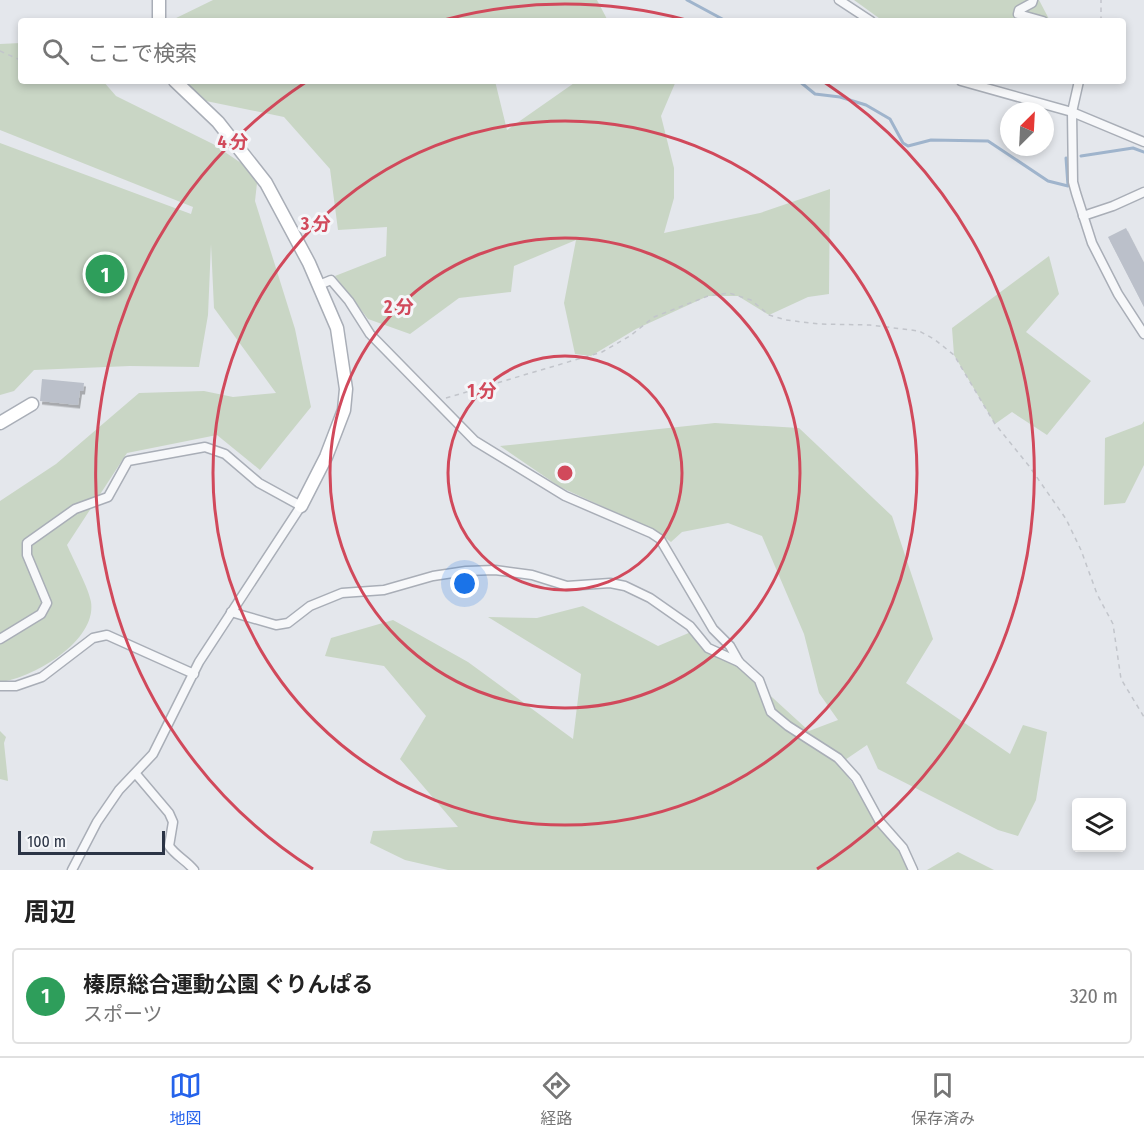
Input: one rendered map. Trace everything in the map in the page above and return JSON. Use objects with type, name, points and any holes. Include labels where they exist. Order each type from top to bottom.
[{"type":"street","points":[[159,0],[159,18]]},
{"type":"street","points":[[839,0],[866,18]]},
{"type":"street","points":[[1032,18],[1018,14],[1019,10],[1032,3],[1033,0]]},
{"type":"street","points":[[72,870],[97,822],[113,798],[153,754],[199,662],[301,506],[326,457],[340,421],[346,389],[338,328],[319,285],[266,183],[218,122],[178,84]]},
{"type":"street","points":[[972,84],[1072,112],[1144,142]]},
{"type":"street","points":[[1078,84],[1072,112],[1073,182],[1092,243],[1118,294],[1144,334]]},
{"type":"street","points":[[1083,216],[1144,192]]},
{"type":"street","points":[[319,285],[331,280],[349,301],[370,334],[438,401],[465,433],[565,496],[660,538],[713,629],[730,646],[740,662],[759,680],[771,712],[788,726],[838,758],[856,778],[880,822],[903,849],[913,870]]},
{"type":"street","points":[[0,423],[32,404]]},
{"type":"street","points":[[0,639],[41,614],[47,603],[27,555],[27,543],[75,509],[108,497],[128,461],[205,447],[225,454],[259,483],[301,506]]},
{"type":"street","points":[[231,612],[276,625],[288,623],[310,606],[342,593],[384,590],[433,576],[466,571],[495,570],[532,575],[567,586],[610,583],[625,586],[650,598],[690,626],[708,648],[740,662]]},
{"type":"street","points":[[0,686],[16,686],[42,677],[93,638],[102,635],[107,635],[194,674]]},
{"type":"street","points":[[136,774],[169,813],[173,822],[169,846],[173,853],[186,860],[194,870]]},
{"type":"path","points":[[1101,0],[1101,18]]},
{"type":"path","points":[[0,51],[18,59]]},
{"type":"path","points":[[438,401],[602,352],[630,336],[654,317],[708,296],[729,293],[751,300],[769,315],[786,320],[819,324],[870,325],[919,331],[934,339],[954,355],[995,423],[1029,465],[1066,519],[1081,550],[1097,594],[1113,624],[1120,679],[1144,717]]},
{"type":"green space","points":[[213,0],[597,0],[606,18],[176,18]]},
{"type":"green space","points":[[854,0],[1039,0],[1048,18],[879,18]]},
{"type":"green space","points":[[18,43],[18,84],[106,84],[116,96],[213,144],[244,165],[257,183],[255,201],[295,329],[311,407],[260,470],[217,435],[127,453],[67,545],[90,596],[90,616],[84,630],[74,643],[45,665],[14,679],[0,682],[0,501],[56,464],[139,393],[204,391],[233,397],[276,393],[214,308],[211,244],[208,315],[199,367],[130,366],[34,370],[14,391],[0,395],[0,143],[191,214],[193,207],[0,130],[0,44]]},
{"type":"green space","points":[[188,84],[496,84],[507,130],[573,84],[675,84],[661,116],[674,168],[674,198],[664,233],[760,213],[830,189],[829,294],[808,297],[769,315],[738,296],[708,296],[636,329],[591,356],[575,354],[564,303],[576,240],[514,266],[511,292],[459,298],[410,334],[368,319],[335,276],[386,256],[387,227],[338,230],[330,169],[284,117],[201,100]]},
{"type":"green space","points":[[1049,256],[1059,294],[1026,332],[1091,381],[1047,435],[1012,412],[995,424],[954,355],[952,328]]},
{"type":"green space","points":[[1144,421],[1144,465],[1125,503],[1104,505],[1105,438],[1142,424]]},
{"type":"green space","points":[[715,423],[799,428],[892,516],[933,639],[906,683],[1010,754],[1023,725],[1047,732],[1036,800],[1018,836],[998,830],[878,769],[867,745],[839,764],[912,870],[448,870],[405,860],[370,843],[373,831],[458,827],[400,759],[426,716],[384,666],[325,656],[331,638],[393,620],[468,662],[573,739],[581,674],[488,617],[537,618],[583,606],[658,646],[691,632],[706,651],[738,666],[809,731],[838,720],[819,693],[804,634],[762,536],[728,523],[682,532],[671,542],[656,531],[560,487],[500,446]]},
{"type":"green space","points":[[0,731],[6,737],[4,743],[8,781],[0,779]]},
{"type":"green space","points":[[958,852],[994,870],[927,870]]},
{"type":"building","points":[[1126,228],[1144,263],[1144,307],[1108,237]]},
{"type":"building","points":[[42,379],[84,383],[78,405],[40,401]]},
{"type":"waterway","points":[[687,0],[720,18]]},
{"type":"waterway","points":[[803,84],[815,94],[840,97],[866,105],[890,119],[903,143],[908,146],[931,140],[988,141],[1048,181],[1068,186],[1066,158]]},
{"type":"waterway","points":[[1081,156],[1133,148],[1144,152]]},
{"type":"place","name":"榛原総合運動公園 ぐりんぱる","points":[[105,274]]}]
